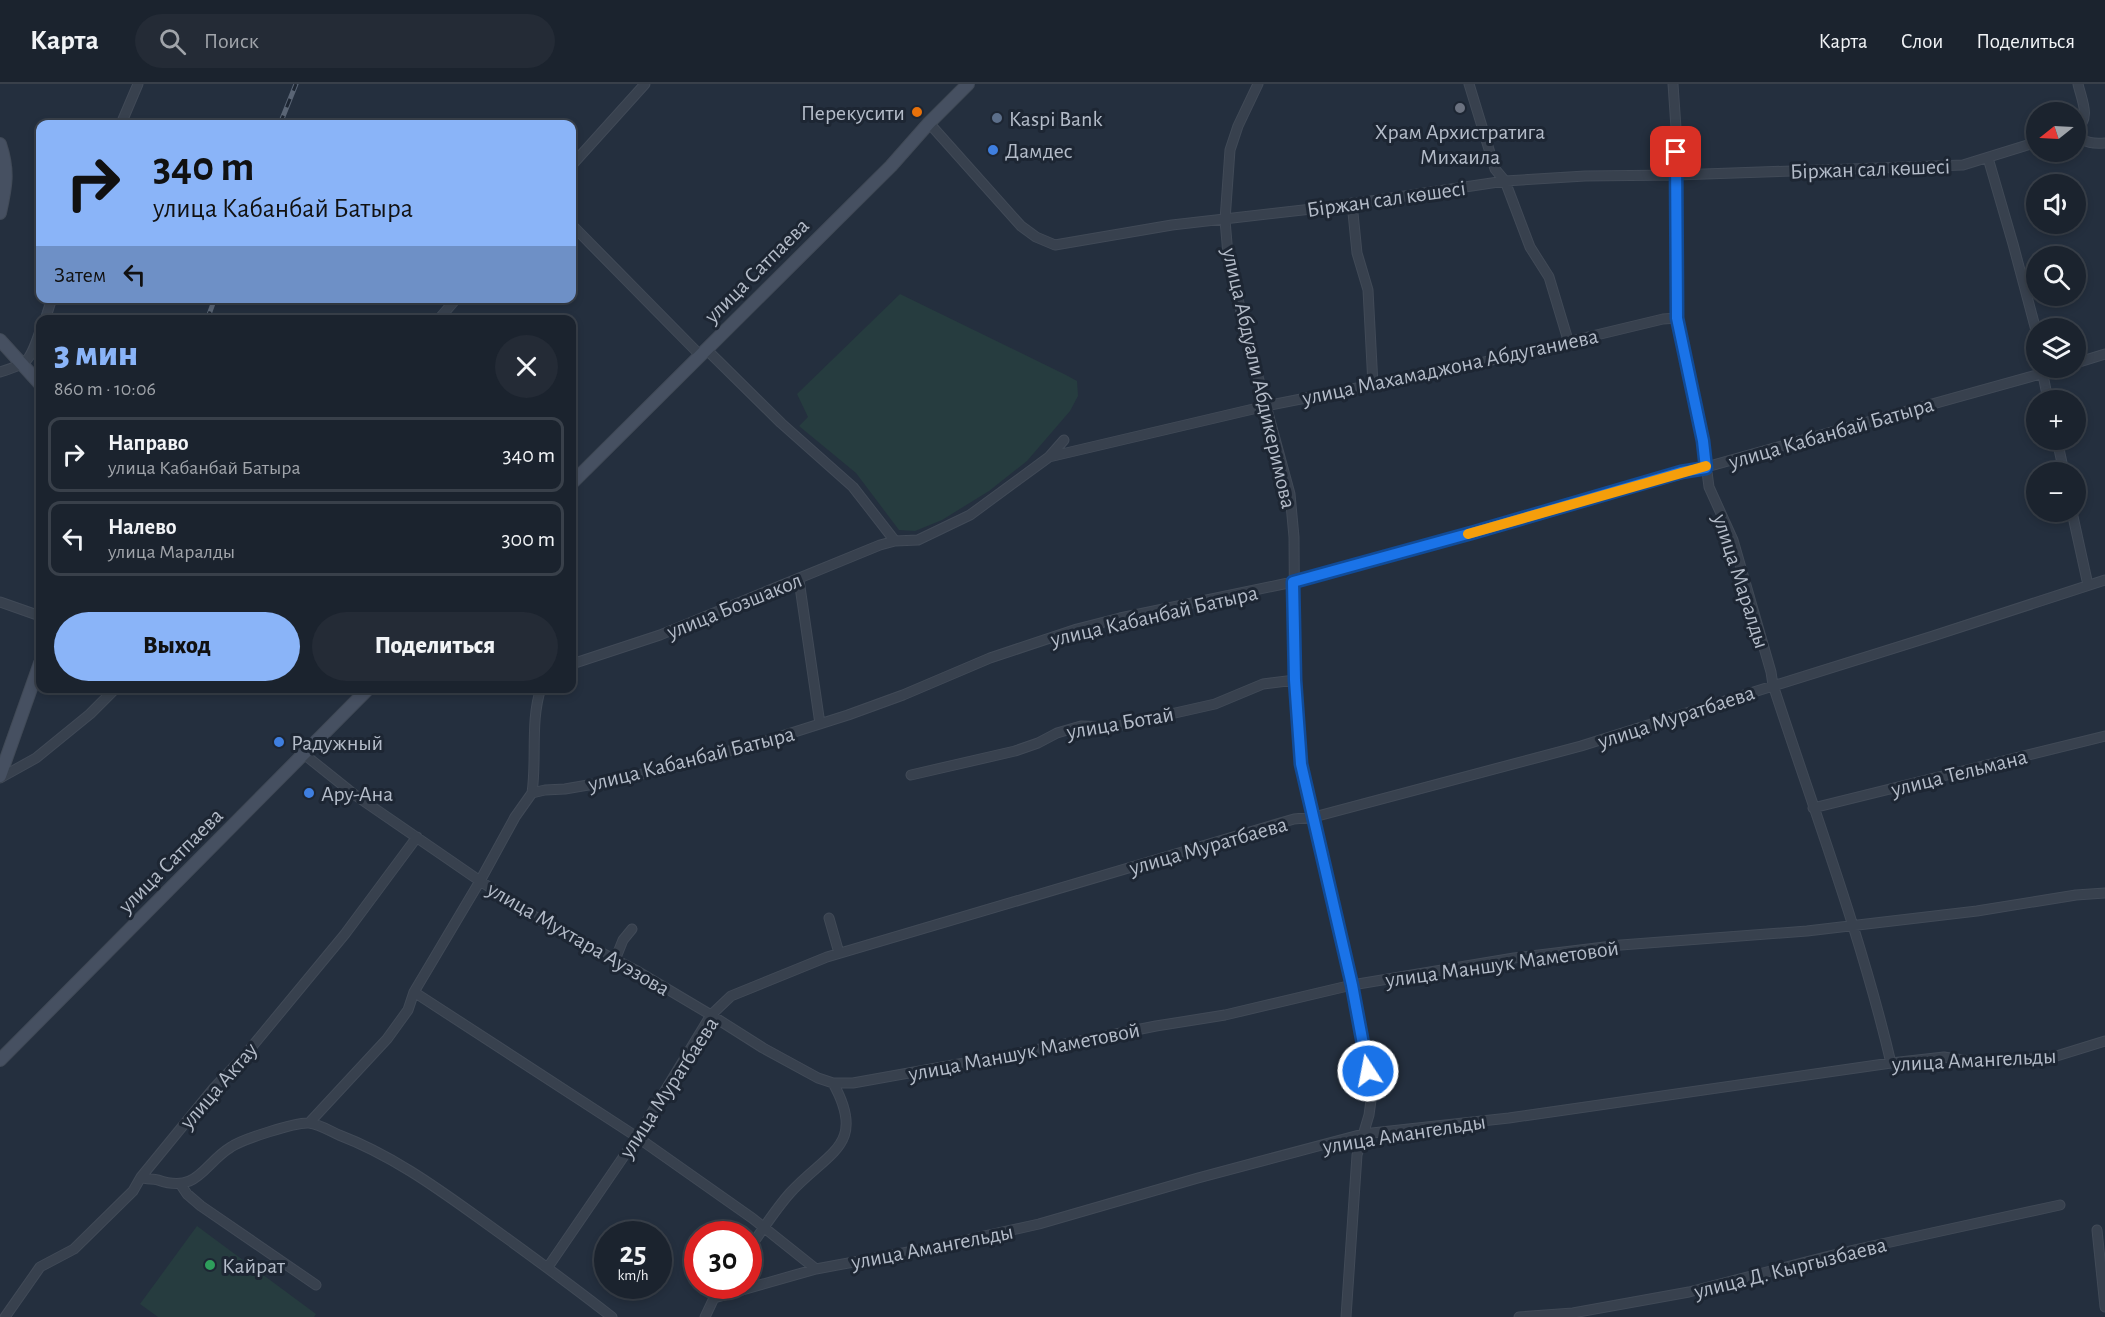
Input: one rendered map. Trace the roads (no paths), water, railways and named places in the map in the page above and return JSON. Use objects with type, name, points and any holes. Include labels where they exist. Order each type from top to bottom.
[{"type":"street","points":[[123,120],[138,84]]},
{"type":"street","points":[[576,161],[645,84]]},
{"type":"street","name":"улица Сатпаева","points":[[576,479],[891,166],[968,84]]},
{"type":"street","name":"улица Абдуали Абдикеримова","points":[[1258,84],[1238,126],[1230,150],[1225,220],[1228,255],[1244,325],[1286,477],[1293,516],[1295,680],[1301,764],[1352,985],[1372,1093],[1369,1115],[1357,1155],[1346,1317]]},
{"type":"street","points":[[1469,84],[1495,170],[1505,181],[1530,247],[1549,277],[1568,340]]},
{"type":"street","name":"улица Маралды","points":[[1673,84],[1676,129],[1677,318],[1703,441],[1709,487],[1733,540],[1773,685],[1847,907],[1891,1063]]},
{"type":"street","points":[[2078,84],[2082,102]]},
{"type":"street","name":"Біржан сал көшесі","points":[[929,123],[1021,226],[1055,245],[1172,225],[1225,220],[1505,181],[1585,176],[1963,165],[2026,146]]},
{"type":"street","points":[[2086,142],[2105,143]]},
{"type":"street","points":[[0,144],[6,161],[7,185],[0,213]]},
{"type":"street","points":[[1988,158],[2033,318]]},
{"type":"street","points":[[1352,203],[1358,253],[1368,290],[1373,385]]},
{"type":"street","points":[[576,229],[703,352],[853,487],[895,541]]},
{"type":"street","points":[[442,315],[453,303]]},
{"type":"street","name":"улица Махамаджона Абдуганиева","points":[[1049,457],[1266,406],[1463,367],[1568,340],[1677,318]]},
{"type":"street","points":[[0,340],[36,380]]},
{"type":"street","points":[[0,372],[22,366],[36,342]]},
{"type":"street","points":[[2086,360],[2105,354]]},
{"type":"street","name":"улица Кабанбай Батыра","points":[[532,793],[623,779],[764,742],[903,695],[990,658],[1077,629],[1293,582],[1681,472],[1706,468],[2026,376]]},
{"type":"street","points":[[1049,457],[1064,440]]},
{"type":"street","name":"улица Бозшакол","points":[[576,663],[660,635],[895,541],[918,540],[970,515],[1049,457]]},
{"type":"street","points":[[2074,522],[2088,585]]},
{"type":"street","points":[[799,580],[820,724]]},
{"type":"street","name":"улица Муратбаева","points":[[548,1267],[637,1137],[711,1015],[731,996],[839,953],[1294,819],[1314,817],[1581,746],[2105,580]]},
{"type":"street","points":[[0,602],[36,615]]},
{"type":"street","points":[[0,777],[36,674]]},
{"type":"street","name":"улица Ботай","points":[[911,775],[1015,751],[1038,743],[1057,732],[1080,726],[1113,727],[1215,704],[1263,684],[1295,680]]},
{"type":"street","points":[[0,777],[36,758],[90,714],[111,693]]},
{"type":"street","name":"улица Сатпаева","points":[[0,1059],[364,693]]},
{"type":"street","points":[[141,1177],[145,1180],[156,1179],[166,1184],[181,1185],[193,1179],[231,1147],[274,1131],[309,1123],[387,1039],[408,1010],[414,992],[515,817],[532,793],[537,710],[541,693]]},
{"type":"street","name":"улица Тельмана","points":[[1813,808],[2105,736]]},
{"type":"street","name":"улица Мухтара Ауэзова","points":[[304,755],[355,795],[551,927],[637,971],[763,1048],[818,1078],[834,1083]]},
{"type":"street","name":"улица Актау","points":[[5,1317],[40,1267],[74,1249],[133,1191],[141,1177],[213,1089],[252,1046],[345,934],[417,837]]},
{"type":"street","name":"улица Маншук Маметовой","points":[[834,1083],[853,1083],[1225,1015],[1352,985],[1550,954],[1621,945],[1807,931],[1977,912],[2076,895],[2105,893]]},
{"type":"street","points":[[829,918],[839,953]]},
{"type":"street","points":[[615,960],[622,940],[632,929]]},
{"type":"street","points":[[414,992],[637,1137],[752,1218],[816,1269]]},
{"type":"street","name":"улица Амангельды","points":[[762,1284],[816,1269],[930,1248],[1039,1224],[1363,1134],[1509,1118],[1944,1057],[1975,1062],[2050,1058],[2105,1041]]},
{"type":"street","points":[[762,1232],[790,1192],[838,1149],[844,1139],[847,1114],[834,1083]]},
{"type":"street","points":[[309,1123],[360,1143],[409,1169],[548,1267],[612,1317]]},
{"type":"street","points":[[181,1185],[187,1194],[201,1206],[316,1285]]},
{"type":"street","name":"улица Д. Кыргызбаева","points":[[1519,1317],[1573,1313],[1689,1292],[1845,1252],[2060,1204]]},
{"type":"street","points":[[2097,1230],[2105,1307]]},
{"type":"street","points":[[705,1317],[714,1299]]},
{"type":"railway","points":[[282,120],[296,84]]},
{"type":"railway","points":[[209,315],[213,303]]},
{"type":"place","name":"Храм Архистратига Михаила","points":[[1460,108]]},
{"type":"place","name":"Перекусити","points":[[917,112]]},
{"type":"place","name":"Kaspi Bank","points":[[997,118]]},
{"type":"place","name":"Дамдес","points":[[993,150]]},
{"type":"place","name":"Радужный","points":[[279,742]]},
{"type":"place","name":"Ару-Ана","points":[[309,793]]},
{"type":"place","name":"Кайрат","points":[[210,1265]]}]
